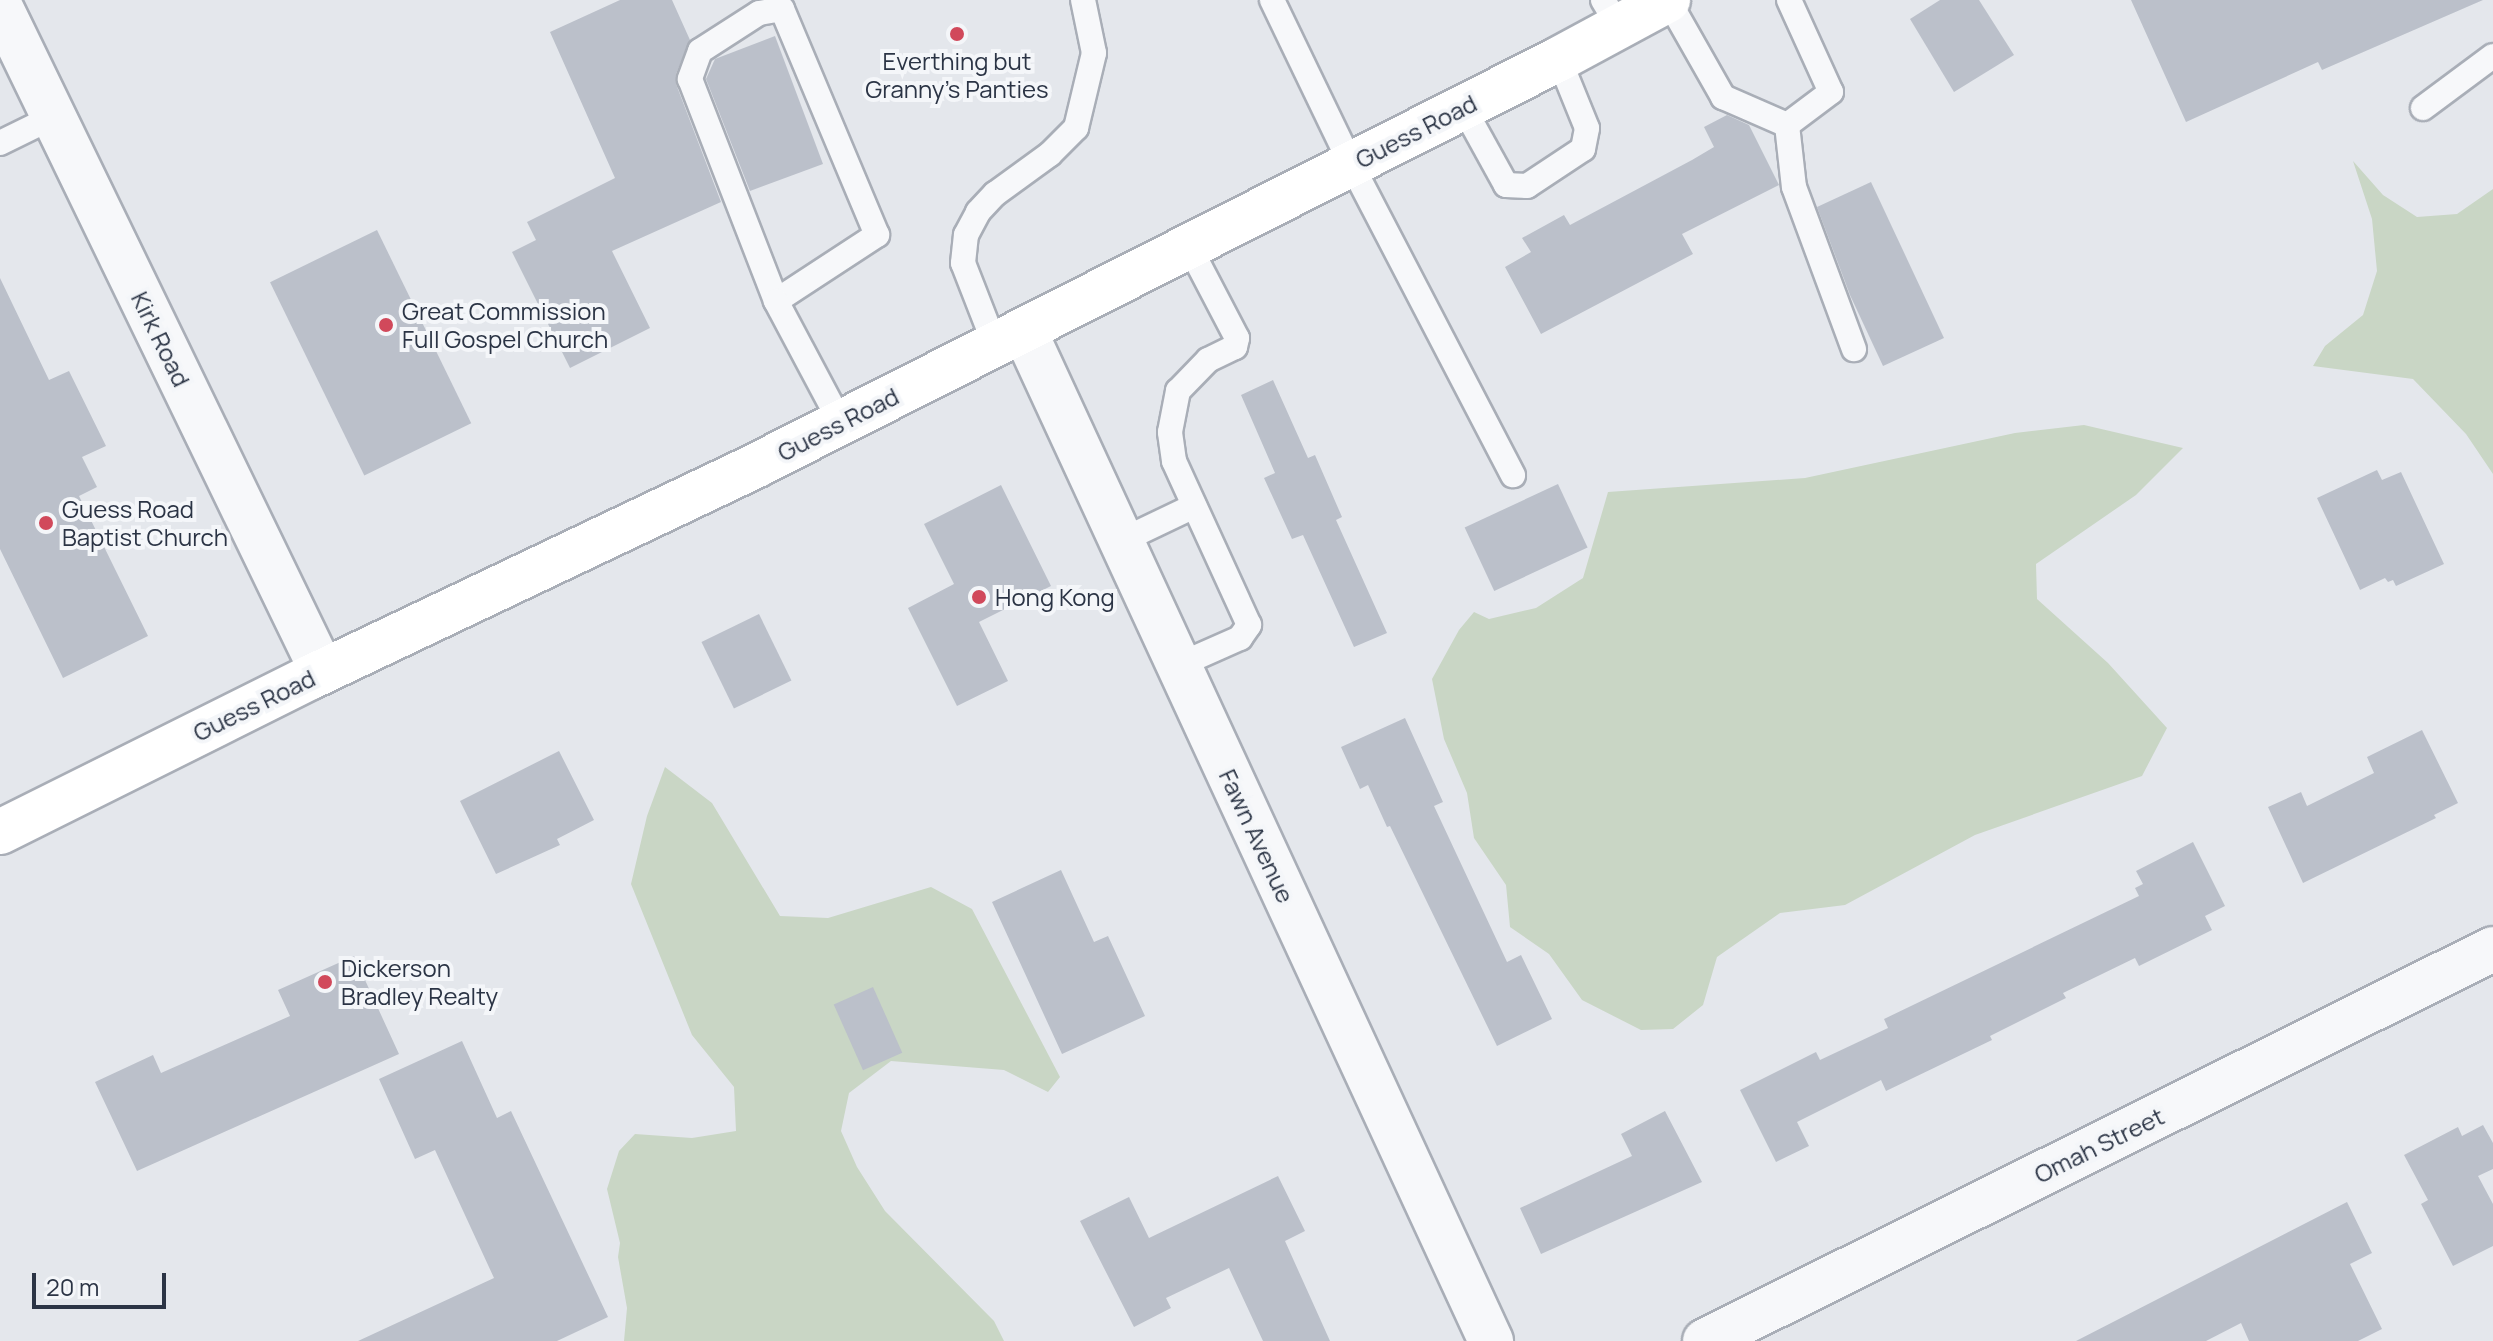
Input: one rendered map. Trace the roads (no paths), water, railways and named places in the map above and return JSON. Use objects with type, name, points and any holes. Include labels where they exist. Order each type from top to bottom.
[{"type":"main road","name":"Guess Road","points":[[0,832],[322,671],[841,423],[1010,338],[1559,59],[1611,14],[1668,0]]},
{"type":"street","name":"Kirk Road","points":[[0,6],[322,671]]},
{"type":"street","name":"Fawn Avenue","points":[[1010,338],[1121,541],[1491,1341]]},
{"type":"street","name":"Omah Street","points":[[1705,1341],[2493,949]]},
{"type":"lane","points":[[1010,338],[963,263],[966,235],[978,212],[995,194],[1050,154],[1076,128],[1094,53],[1083,0]]},
{"type":"lane","points":[[1272,0],[1351,164],[1513,475]]},
{"type":"lane","points":[[1668,0],[1723,97],[1787,125]]},
{"type":"lane","points":[[1787,125],[1831,92],[1789,0]]},
{"type":"lane","points":[[776,301],[877,235],[782,9],[759,13],[700,51],[690,79],[776,301],[841,423]]},
{"type":"lane","points":[[2423,108],[2493,56]]},
{"type":"lane","points":[[1463,107],[1506,185],[1527,186],[1583,149],[1587,128],[1559,59]]},
{"type":"lane","points":[[0,143],[53,117]]},
{"type":"lane","points":[[1787,125],[1794,187],[1854,349]]},
{"type":"lane","points":[[1179,665],[1240,638],[1249,625],[1174,461],[1170,432],[1178,391],[1208,360],[1235,347],[1237,338],[1189,246]]},
{"type":"lane","points":[[1121,541],[1194,506]]},
{"type":"place","name":"Everthing but Granny's Panties","points":[[957,34]]},
{"type":"place","name":"Great Commission Full Gospel Church","points":[[386,325]]},
{"type":"place","name":"Guess Road Baptist Church","points":[[46,523]]},
{"type":"place","name":"Hong Kong","points":[[979,597]]},
{"type":"place","name":"Dickerson Bradley Realty","points":[[325,982]]}]
